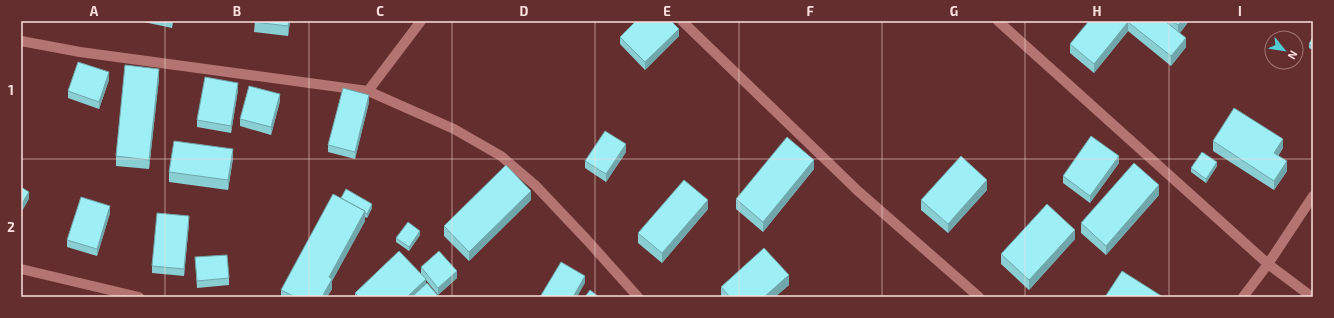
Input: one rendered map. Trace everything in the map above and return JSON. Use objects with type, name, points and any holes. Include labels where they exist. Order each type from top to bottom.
[{"type":"street","points":[[368,91],[421,21]]},
{"type":"street","points":[[682,21],[858,191],[979,297]]},
{"type":"street","points":[[998,21],[1268,264],[1312,297]]},
{"type":"street","points":[[21,41],[80,52],[368,91],[454,129],[501,156],[535,185],[638,297]]},
{"type":"street","points":[[1243,297],[1268,264],[1313,196]]},
{"type":"street","points":[[21,269],[139,297]]},
{"type":"building","points":[[289,21],[288,26],[254,22]]},
{"type":"building","points":[[636,21],[671,21],[679,29],[645,62],[620,37]]},
{"type":"building","points":[[1089,21],[1165,21],[1186,38],[1171,56],[1128,22],[1094,64],[1070,44]]},
{"type":"building","points":[[1172,21],[1181,21],[1178,25]]},
{"type":"building","points":[[1313,37],[1313,46],[1309,44]]},
{"type":"building","points":[[78,62],[109,72],[99,102],[68,91]]},
{"type":"building","points":[[125,65],[159,69],[149,160],[116,156]]},
{"type":"building","points":[[205,77],[238,83],[231,126],[197,120]]},
{"type":"building","points":[[249,86],[280,94],[271,127],[240,119]]},
{"type":"building","points":[[343,88],[369,95],[355,152],[328,145]]},
{"type":"building","points":[[1234,108],[1283,139],[1274,153],[1287,161],[1274,181],[1213,141]]},
{"type":"building","points":[[605,131],[626,144],[606,174],[585,161]]},
{"type":"building","points":[[1091,136],[1119,156],[1090,196],[1063,176]]},
{"type":"building","points":[[787,137],[814,160],[763,222],[736,199]]},
{"type":"building","points":[[174,141],[233,149],[228,180],[169,172]]},
{"type":"building","points":[[1202,152],[1217,162],[1206,179],[1191,168]]},
{"type":"building","points":[[961,156],[987,180],[948,224],[921,200]]},
{"type":"building","points":[[1134,163],[1159,185],[1106,246],[1081,223]]},
{"type":"building","points":[[506,165],[531,191],[469,252],[444,226]]},
{"type":"building","points":[[684,180],[708,200],[662,253],[638,233]]},
{"type":"building","points":[[21,187],[29,192],[21,205]]},
{"type":"building","points":[[346,189],[372,204],[367,214],[365,211],[341,198]]},
{"type":"building","points":[[333,194],[365,211],[329,277],[332,279],[322,297],[295,297],[281,290]]},
{"type":"building","points":[[81,197],[110,206],[97,249],[67,240]]},
{"type":"building","points":[[1047,204],[1075,230],[1029,280],[1001,254]]},
{"type":"building","points":[[157,213],[189,216],[184,269],[152,266]]},
{"type":"building","points":[[408,222],[420,231],[409,247],[396,238]]},
{"type":"building","points":[[764,248],[789,275],[764,297],[730,297],[721,287]]},
{"type":"building","points":[[399,251],[426,279],[407,297],[359,297],[355,293]]},
{"type":"building","points":[[439,251],[457,271],[438,288],[421,267]]},
{"type":"building","points":[[227,255],[229,278],[197,281],[195,257]]},
{"type":"building","points":[[561,262],[585,276],[573,297],[540,297]]},
{"type":"building","points":[[1122,271],[1163,297],[1105,297]]},
{"type":"building","points":[[427,283],[439,297],[415,297],[414,295]]},
{"type":"building","points":[[590,290],[599,297],[585,297]]}]
